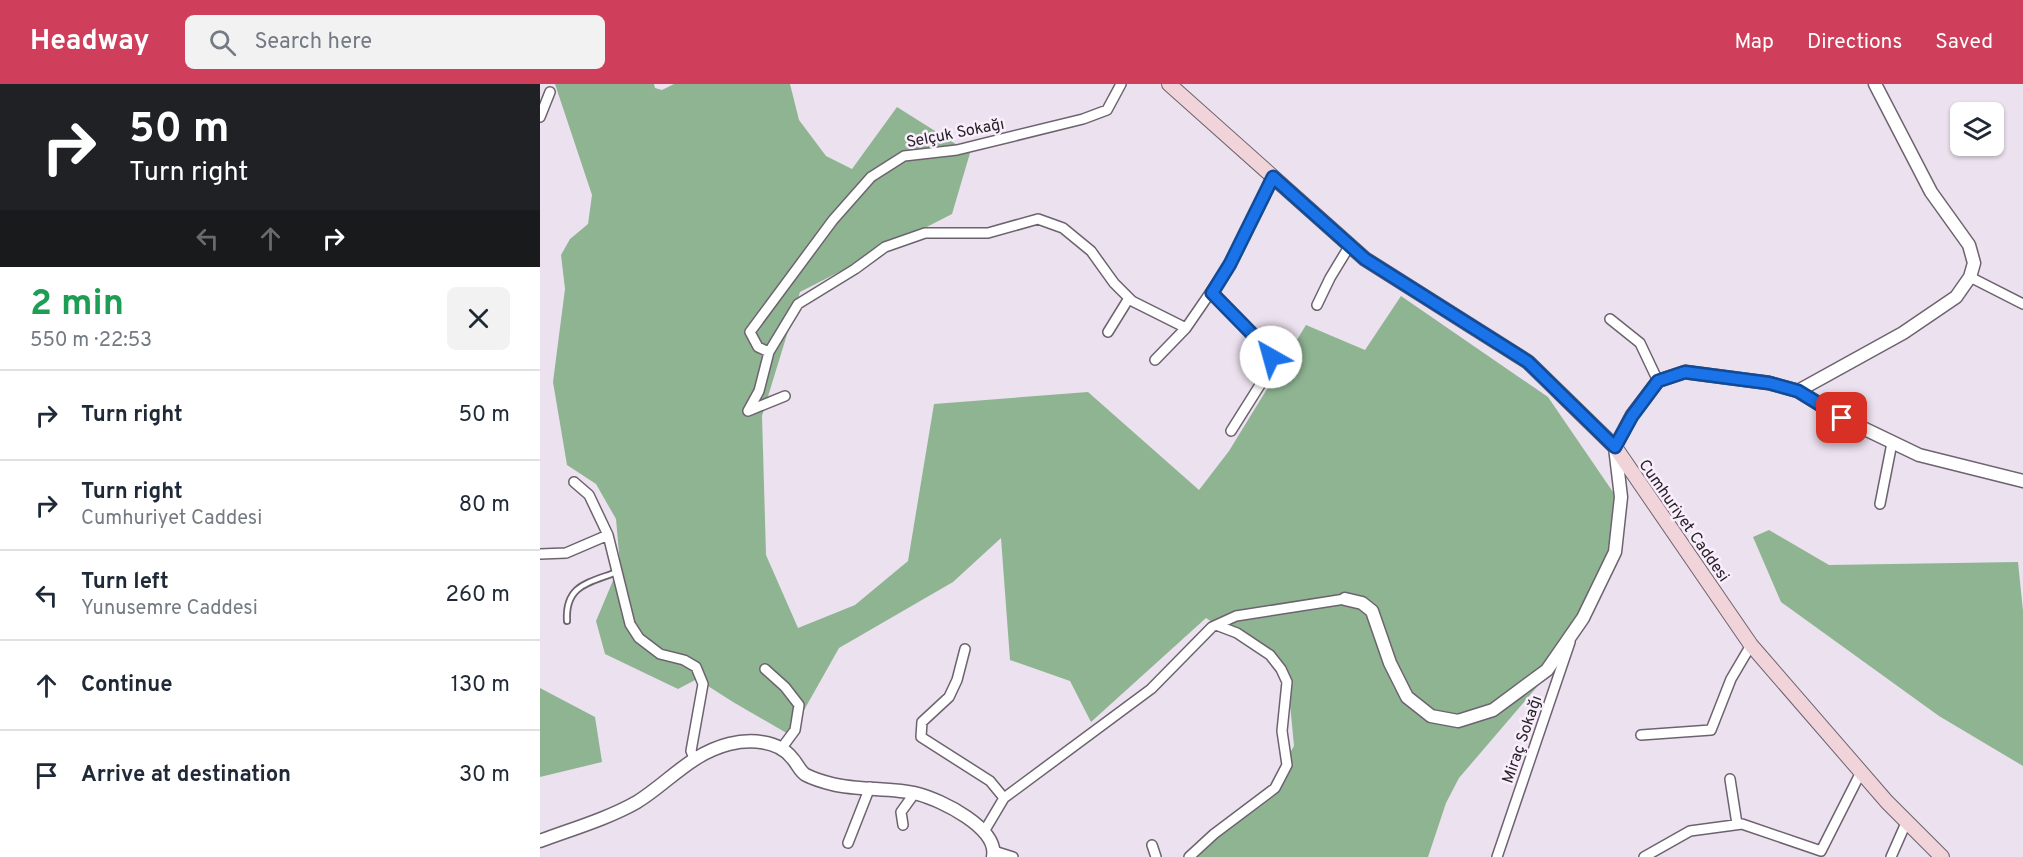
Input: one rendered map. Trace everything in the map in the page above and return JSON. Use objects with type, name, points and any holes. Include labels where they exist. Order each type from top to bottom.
[{"type":"main road","name":"Cumhuriyet Caddesi","points":[[1169,84],[1365,259],[1528,362],[1615,447],[1751,645],[1906,823],[1942,857]]},
{"type":"street","name":"Selçuk Sokağı","points":[[769,352],[758,347],[750,332],[833,220],[871,177],[904,156],[957,150],[1083,119],[1107,110],[1120,84]]},
{"type":"street","points":[[1798,391],[1903,333],[1956,297],[1970,278],[1974,262],[1969,245],[1931,192],[1875,84]]},
{"type":"street","points":[[540,117],[550,92]]},
{"type":"street","points":[[1155,360],[1186,328],[1212,293],[1230,264],[1273,177]]},
{"type":"street","points":[[785,396],[748,411],[759,391],[769,352],[798,304],[855,269],[885,247],[925,233],[988,233],[1038,219],[1063,228],[1091,251],[1114,283],[1129,298],[1151,312],[1186,328]]},
{"type":"street","points":[[1317,305],[1350,245]]},
{"type":"street","points":[[1970,278],[2023,304]]},
{"type":"street","points":[[1212,293],[1263,345],[1271,357],[1265,377],[1231,431]]},
{"type":"street","points":[[1108,332],[1129,298]]},
{"type":"street","points":[[1610,319],[1640,343],[1658,381]]},
{"type":"street","points":[[985,830],[1004,798],[1151,689],[1212,627],[1236,616],[1345,599],[1362,603],[1372,611],[1390,663],[1407,697],[1431,716],[1458,721],[1493,710],[1547,670],[1582,618],[1615,552],[1621,497],[1615,447],[1632,416],[1658,381],[1685,372],[1769,383],[1798,391],[1842,418],[1919,455],[2023,481]]},
{"type":"street","points":[[1880,504],[1892,443]]},
{"type":"street","points":[[574,482],[589,495],[608,535],[630,624],[639,638],[660,654],[684,660],[696,668],[703,684],[691,751],[694,758]]},
{"type":"street","points":[[540,554],[566,553],[608,535]]},
{"type":"street","points":[[1189,857],[1214,834],[1275,788],[1287,765],[1282,731],[1287,682],[1281,669],[1270,655],[1237,633],[1216,625]]},
{"type":"street","name":"Miraç Sokağı","points":[[1497,857],[1574,632]]},
{"type":"street","points":[[1641,735],[1711,730],[1731,679],[1751,645]]},
{"type":"street","points":[[965,649],[957,680],[949,698],[921,722],[921,737],[990,781],[1004,798]]},
{"type":"street","points":[[765,669],[785,687],[799,705],[795,730],[781,749]]},
{"type":"street","points":[[540,842],[610,815],[638,801],[694,758],[728,744],[749,741],[770,743],[781,749],[790,755],[804,775],[834,784],[914,794],[960,813],[985,830],[994,854],[1013,857]]},
{"type":"street","points":[[1644,857],[1690,831],[1737,824],[1821,851],[1861,772]]},
{"type":"street","points":[[1730,779],[1737,824]]},
{"type":"street","points":[[848,843],[870,788]]},
{"type":"street","points":[[903,825],[901,812],[914,794]]},
{"type":"street","points":[[1891,857],[1906,823]]},
{"type":"street","points":[[1152,845],[1156,857]]},
{"type":"lane","points":[[567,621],[567,603],[575,591],[617,572]]},
{"type":"green space","points":[[555,84],[654,84],[655,88],[662,90],[674,84],[790,84],[799,120],[826,156],[852,169],[897,107],[970,153],[952,214],[800,292],[762,416],[766,555],[798,628],[855,605],[908,561],[934,404],[1088,392],[1199,490],[1229,451],[1306,325],[1365,350],[1401,296],[1548,397],[1615,495],[1607,567],[1542,681],[1459,778],[1446,803],[1428,857],[1193,857],[1269,788],[1294,746],[1287,672],[1206,618],[1091,722],[1070,681],[1010,660],[1001,538],[953,582],[839,648],[790,735],[697,679],[678,689],[605,654],[596,621],[620,564],[616,519],[596,484],[567,465],[553,382],[565,289],[561,255],[570,239],[588,224],[592,195]]},
{"type":"green space","points":[[1769,530],[1829,565],[2018,562],[2023,611],[2023,766],[1939,716],[1781,602],[1753,537]]},
{"type":"green space","points":[[540,688],[595,717],[602,762],[540,777]]},
{"type":"route","points":[[1271,357],[1263,345],[1212,293],[1230,264],[1273,177],[1365,259],[1528,362],[1615,447],[1632,416],[1658,381],[1685,372],[1769,383],[1798,391],[1842,418]]}]
